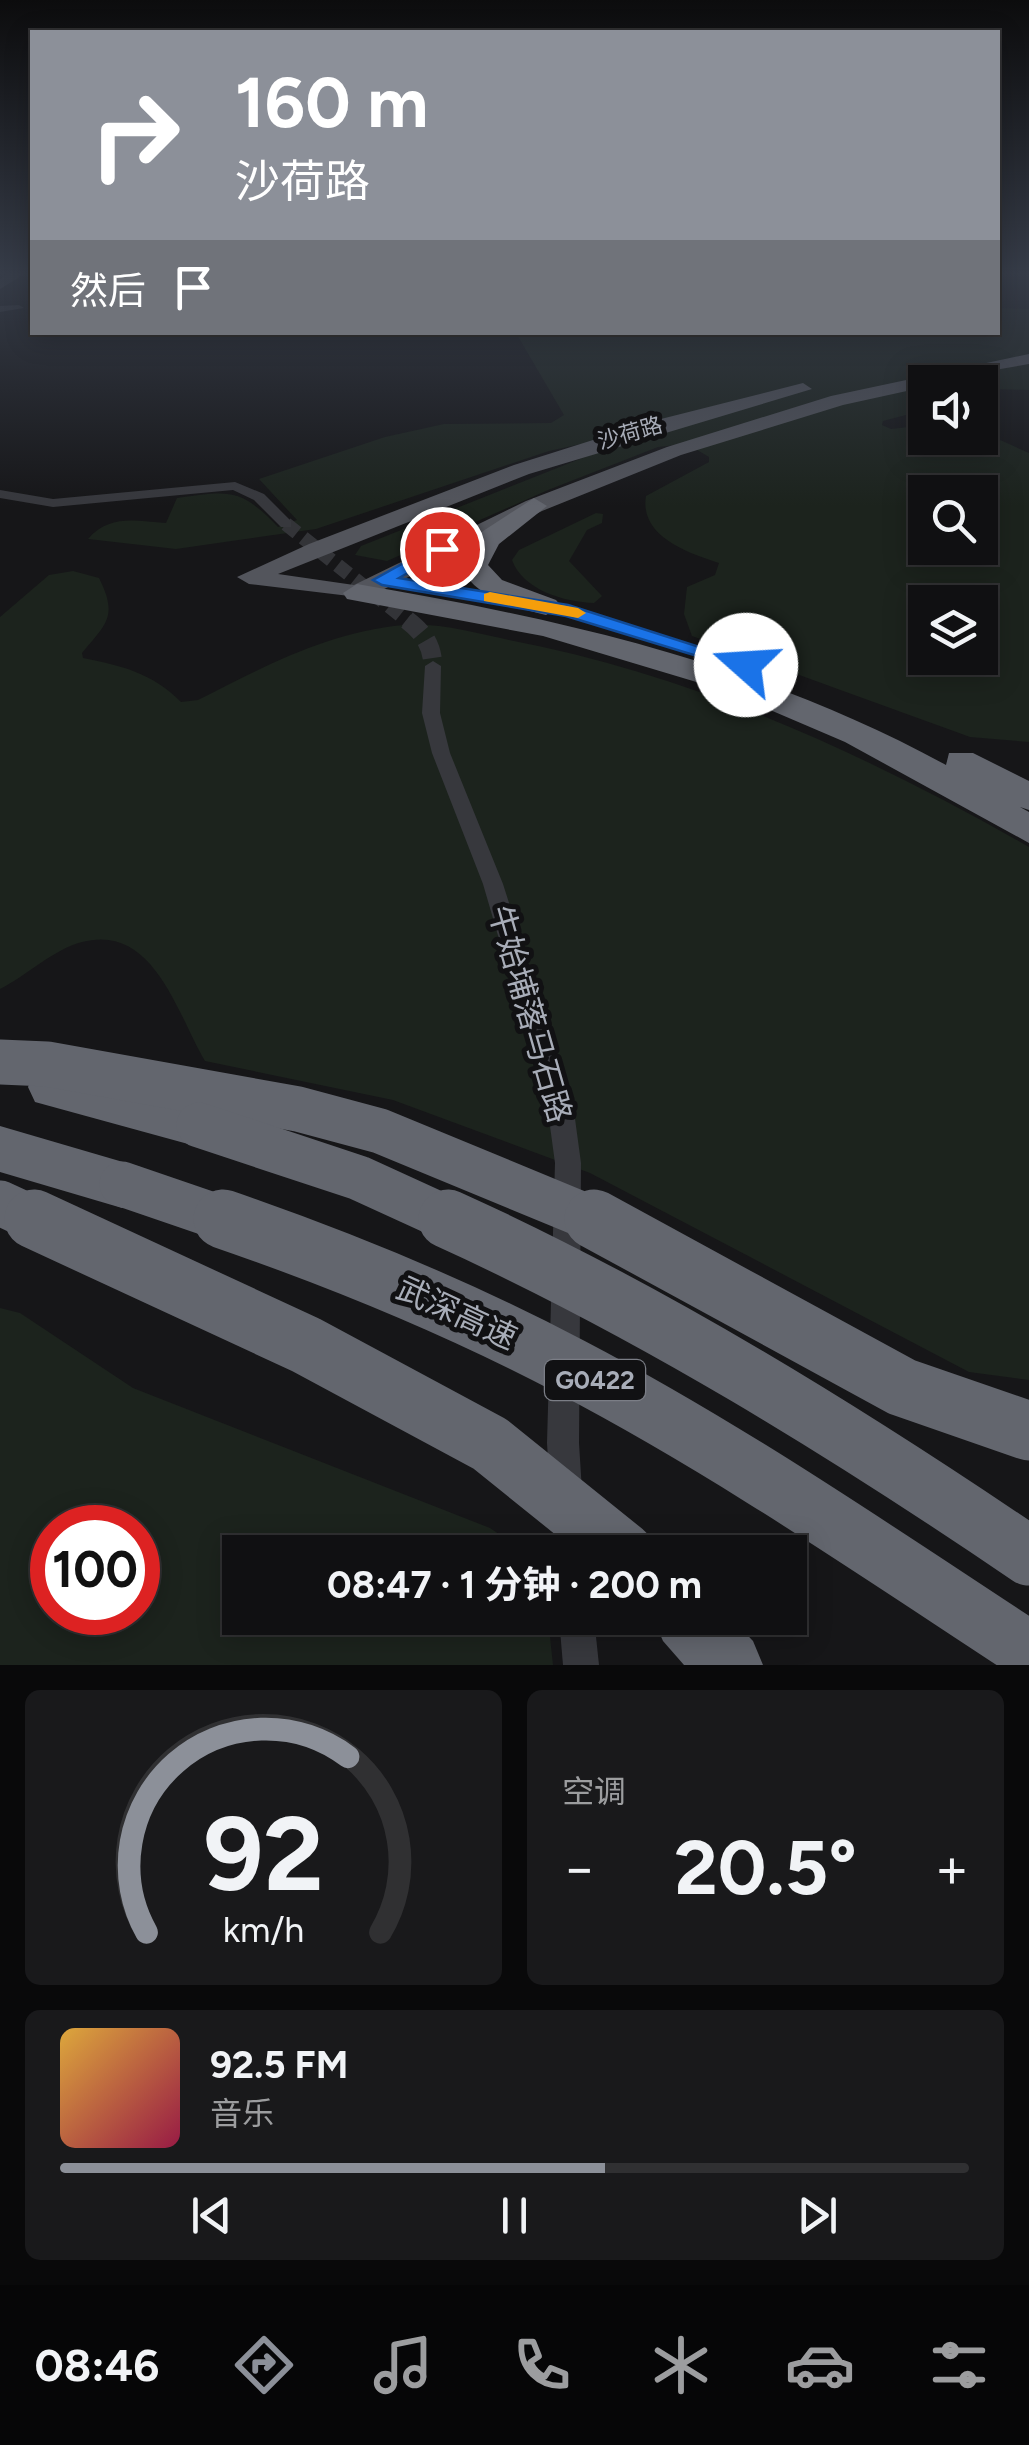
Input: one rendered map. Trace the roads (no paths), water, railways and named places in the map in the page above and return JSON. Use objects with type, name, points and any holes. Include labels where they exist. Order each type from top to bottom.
[{"type":"highway","points":[[534,506],[502,536],[495,549],[495,566],[519,589],[558,608],[775,675],[897,727],[1029,797]]},
{"type":"highway","points":[[369,586],[558,608]]},
{"type":"highway","points":[[369,586],[546,627],[733,682],[919,766],[1029,830]]},
{"type":"highway","points":[[0,1062],[47,1064],[298,1109],[380,1131],[591,1218],[813,1342],[902,1386],[961,1412],[1029,1431]]},
{"type":"highway","name":"G0422","points":[[0,1078],[94,1094],[360,1178],[532,1257],[885,1458],[1029,1556]]},
{"type":"highway","name":"武深高速","points":[[0,1149],[122,1184],[346,1261],[572,1367],[792,1496],[1029,1651]]},
{"type":"highway","points":[[0,1203],[306,1345],[490,1444],[603,1535]]},
{"type":"highway","points":[[701,1635],[728,1665]]},
{"type":"main road","name":"沙荷路","points":[[1029,351],[830,383],[647,428],[438,497],[249,576],[369,586],[534,506],[674,451],[779,416],[922,380],[1029,360]]},
{"type":"main road","points":[[277,565],[369,586]]},
{"type":"street","points":[[1,514],[8,496],[54,503],[235,486],[260,497],[286,524]]},
{"type":"street","name":"牛始埔落马石路","points":[[433,666],[431,714],[441,753],[493,884],[560,1104],[568,1163],[562,1443],[570,1535]]},
{"type":"street","points":[[578,1635],[581,1665]]},
{"type":"tunnel","points":[[286,524],[410,623]]},
{"type":"tunnel","points":[[407,620],[426,640],[433,666]]}]
